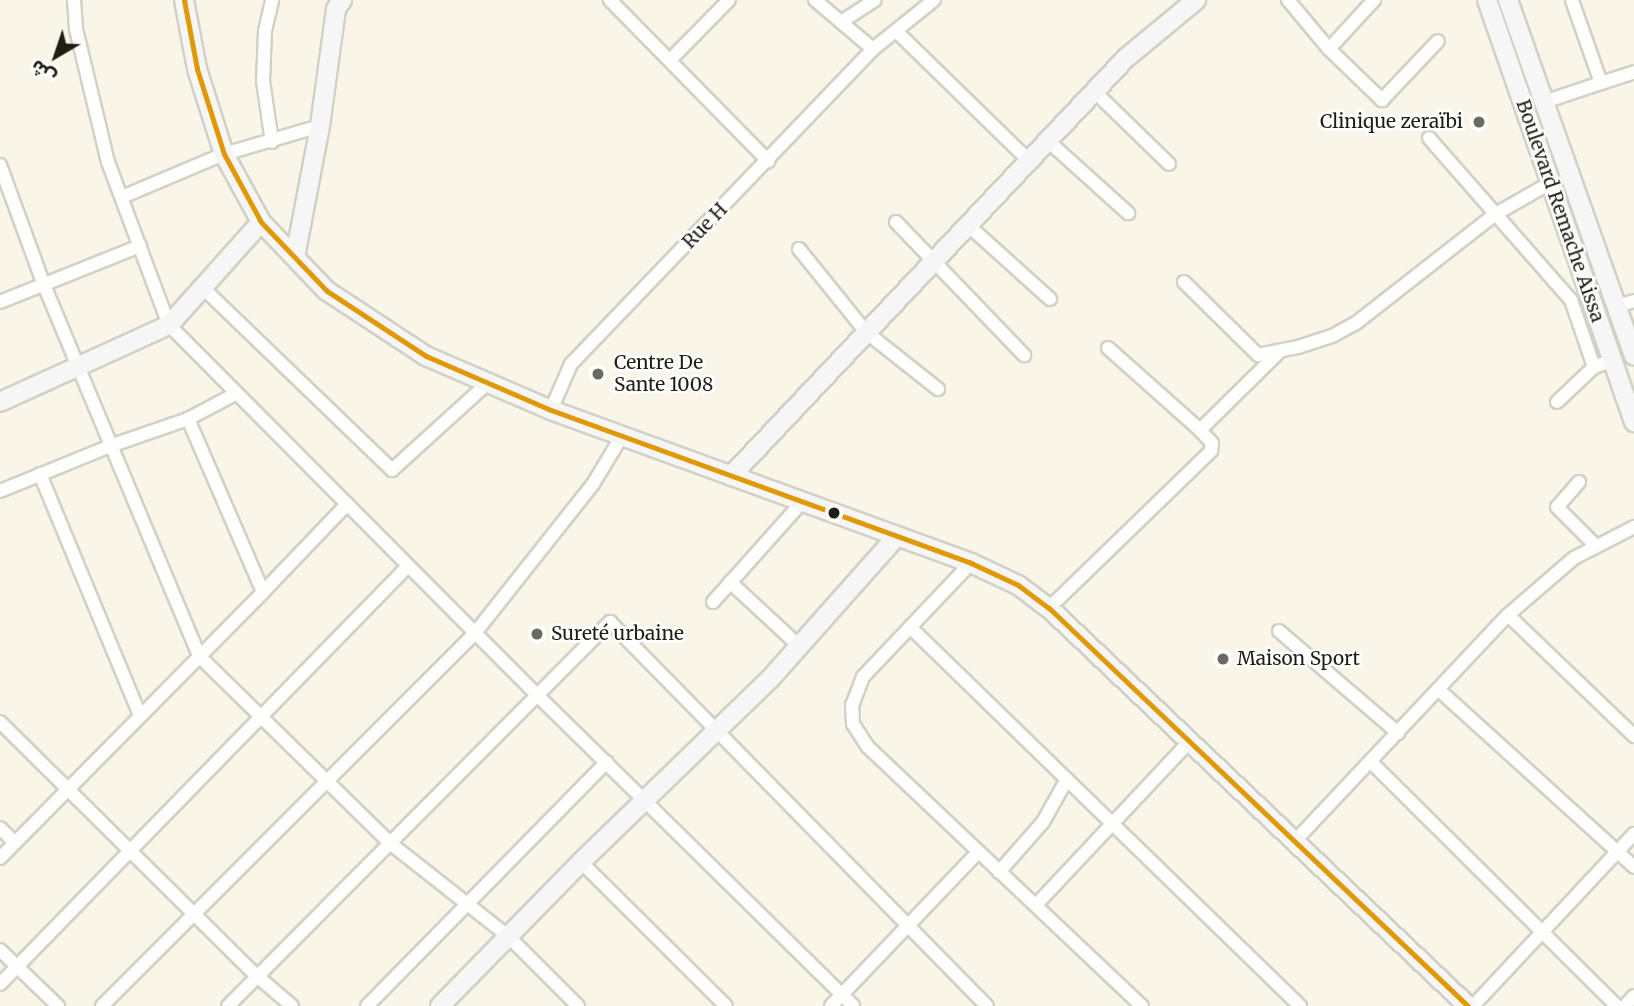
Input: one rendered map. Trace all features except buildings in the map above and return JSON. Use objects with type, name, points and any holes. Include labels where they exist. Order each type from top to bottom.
[{"type":"main road","points":[[184,0],[197,69],[224,154],[261,222],[327,291],[415,349],[551,410],[971,563],[1018,585],[1049,608],[1293,843],[1471,1006]]},
{"type":"main road","points":[[295,257],[320,126],[336,9],[342,0]]},
{"type":"main road","points":[[731,476],[932,260],[968,226],[1126,58],[1196,0]]},
{"type":"main road","name":"Boulevard Remache Aissa","points":[[1487,0],[1634,422]]},
{"type":"main road","name":"Boulevard Remache Aissa","points":[[1508,0],[1544,102],[1625,304],[1634,355]]},
{"type":"main road","points":[[0,402],[169,325],[261,222]]},
{"type":"main road","points":[[441,1006],[581,862],[770,678],[896,537]]},
{"type":"street","points":[[74,0],[76,29],[108,162],[169,325],[537,695],[853,1006]]},
{"type":"street","points":[[272,0],[265,31],[264,82],[272,142]]},
{"type":"street","points":[[610,0],[768,161]]},
{"type":"street","points":[[670,60],[729,0]]},
{"type":"street","points":[[815,0],[873,49]]},
{"type":"street","points":[[841,22],[874,0]]},
{"type":"street","name":"Rue H","points":[[551,410],[571,364],[873,49],[934,0]]},
{"type":"street","points":[[1288,0],[1329,49],[1382,100],[1438,41]]},
{"type":"street","points":[[1329,49],[1374,0]]},
{"type":"street","points":[[1572,0],[1601,83]]},
{"type":"street","points":[[895,31],[1029,161]]},
{"type":"street","points":[[1544,102],[1634,72]]},
{"type":"street","points":[[1095,92],[1169,164]]},
{"type":"street","points":[[122,197],[224,154],[320,126]]},
{"type":"street","points":[[1429,138],[1571,300],[1594,367]]},
{"type":"street","points":[[1048,141],[1128,213]]},
{"type":"street","points":[[0,166],[44,285],[199,656],[391,844],[508,936],[578,1006]]},
{"type":"street","points":[[1184,282],[1258,355],[1279,351],[1334,335],[1356,323],[1494,215],[1550,183]]},
{"type":"street","points":[[896,222],[1024,355]]},
{"type":"street","points":[[968,226],[1049,299]]},
{"type":"street","points":[[0,302],[140,246]]},
{"type":"street","points":[[799,248],[866,332],[938,389]]},
{"type":"street","points":[[202,287],[391,470],[488,383]]},
{"type":"street","points":[[1571,300],[1590,298]]},
{"type":"street","points":[[1049,608],[1211,451],[1212,443],[1200,430],[1108,348]]},
{"type":"street","points":[[1200,430],[1279,351]]},
{"type":"street","points":[[1557,402],[1594,367],[1614,360]]},
{"type":"street","points":[[0,491],[110,446],[188,419],[237,393]]},
{"type":"street","points":[[188,419],[263,592]]},
{"type":"street","points":[[102,1006],[475,633],[593,484],[622,436]]},
{"type":"street","points":[[40,474],[140,716]]},
{"type":"street","points":[[1579,482],[1557,507],[1595,545]]},
{"type":"street","points":[[713,602],[802,502]]},
{"type":"street","points":[[0,858],[263,592],[346,503]]},
{"type":"street","points":[[1293,843],[1508,615],[1574,558],[1634,527]]},
{"type":"street","points":[[971,563],[858,685],[852,705],[853,724],[868,747],[1142,1006]]},
{"type":"street","points":[[0,984],[263,718],[408,566]]},
{"type":"street","points":[[730,582],[799,646]]},
{"type":"street","points":[[1508,615],[1634,736]]},
{"type":"street","points":[[228,1006],[610,622],[987,1006]]},
{"type":"street","points":[[910,627],[1300,1006]]},
{"type":"street","points":[[1279,631],[1398,733]]},
{"type":"street","points":[[1439,690],[1634,867]]},
{"type":"street","points":[[0,722],[257,976],[292,1006]]},
{"type":"street","points":[[1036,905],[1188,743]]},
{"type":"street","points":[[367,1006],[607,762]]},
{"type":"street","points":[[1371,762],[1617,1006]]},
{"type":"street","points":[[999,872],[1043,821],[1068,779]]},
{"type":"street","points":[[0,828],[15,843]]},
{"type":"street","points":[[1471,1006],[1634,834]]},
{"type":"street","points":[[831,1006],[978,852]]},
{"type":"street","points":[[581,862],[726,1006]]},
{"type":"street","points":[[0,950],[58,1006]]},
{"type":"street","points":[[1625,1006],[1634,996]]},
{"type":"transit line","points":[[184,0],[197,69],[224,154],[261,222],[327,291],[426,356],[551,410],[971,563],[1018,585],[1049,608],[1468,1006]]},
{"type":"place","name":"Clinique zeraïbi","points":[[1479,122]]},
{"type":"place","name":"Centre De Sante 1008","points":[[598,374]]},
{"type":"place","name":"Sureté urbaine","points":[[537,634]]},
{"type":"place","name":"Maison Sport","points":[[1223,659]]}]
